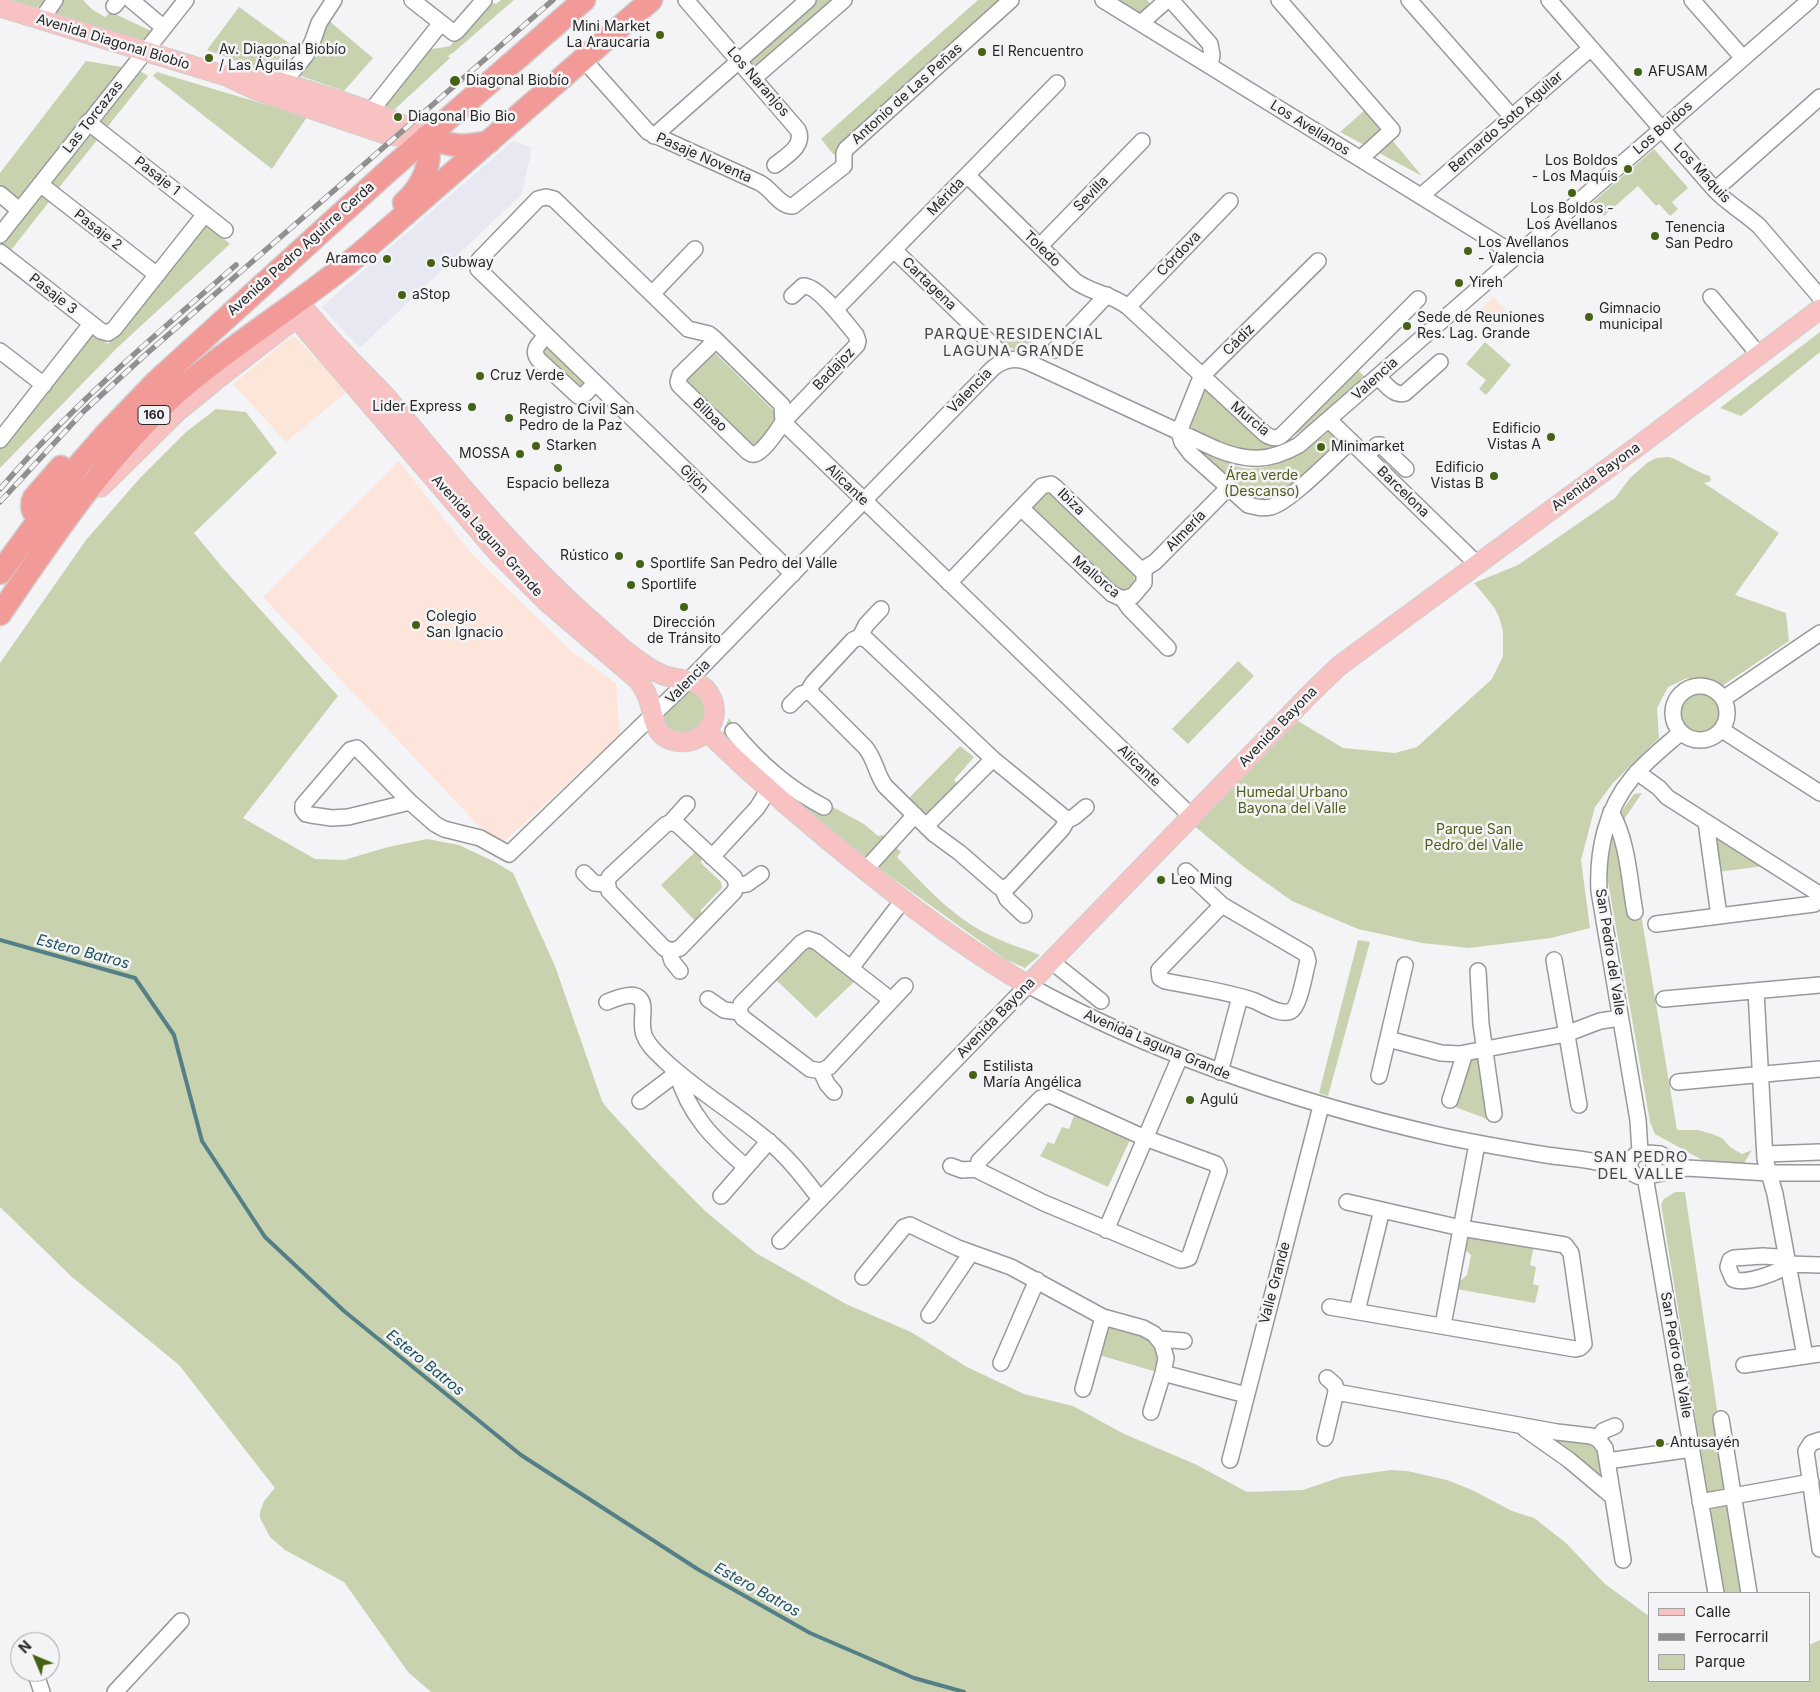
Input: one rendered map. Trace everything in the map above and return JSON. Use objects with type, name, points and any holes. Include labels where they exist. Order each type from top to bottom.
[{"type":"highway","name":"Avenida Pedro Aguirre Cerda","points":[[48,525],[94,448],[156,382],[426,137],[584,0]]},
{"type":"highway","name":"160","points":[[0,573],[161,408],[212,364],[305,306],[362,252],[651,0]]},
{"type":"highway","points":[[305,306],[353,248],[410,198],[420,185],[430,158],[426,137],[456,146],[489,142]]},
{"type":"highway","name":"160","points":[[0,614],[48,525]]},
{"type":"main road","name":"Avenida Diagonal Biobío","points":[[0,8],[226,76],[256,90],[388,135],[426,137]]},
{"type":"main road","name":"Avenida Diagonal Biobío","points":[[226,76],[262,78],[283,83],[371,111],[426,137]]},
{"type":"main road","points":[[48,525],[178,411],[305,306]]},
{"type":"main road","name":"Avenida Laguna Grande","points":[[305,306],[342,352],[375,385],[501,532],[550,582],[595,624],[653,670],[670,677],[698,682],[704,688],[713,702],[715,715],[707,732],[696,739],[683,742],[675,742],[662,736],[654,724],[647,694],[638,680],[548,603],[497,552],[305,306]]},
{"type":"main road","name":"Avenida Bayona","points":[[1028,985],[1339,666],[1633,450],[1820,309]]},
{"type":"main road","name":"Avenida Laguna Grande","points":[[707,732],[773,783],[865,870],[903,900],[984,958],[1028,985]]},
{"type":"street","points":[[41,20],[55,0]]},
{"type":"street","points":[[131,0],[164,28]]},
{"type":"street","name":"Las Torcazas","points":[[0,234],[186,0]]},
{"type":"street","points":[[283,83],[306,56],[319,23],[334,0]]},
{"type":"street","points":[[412,0],[451,32],[457,32],[484,0]]},
{"type":"street","name":"Los Naranjos","points":[[686,0],[796,126],[800,134],[798,145],[775,165]]},
{"type":"street","points":[[654,136],[808,0]]},
{"type":"street","points":[[754,78],[844,0]]},
{"type":"street","name":"Antonio de Las Peñas","points":[[790,207],[797,205],[844,166],[844,153],[846,149],[1011,0]]},
{"type":"street","name":"Los Avellanos","points":[[1103,0],[1516,255]]},
{"type":"street","points":[[1141,23],[1167,0]]},
{"type":"street","points":[[1171,0],[1210,44],[1212,55],[1210,66]]},
{"type":"street","points":[[1279,0],[1392,130],[1360,158]]},
{"type":"street","points":[[1409,0],[1512,117]]},
{"type":"street","name":"Los Maquis","points":[[1549,0],[1714,190],[1730,205],[1748,216],[1759,226],[1820,297]]},
{"type":"street","points":[[1692,0],[1743,58]]},
{"type":"street","name":"Los Boldos","points":[[1516,255],[1810,0]]},
{"type":"street","points":[[371,111],[441,24]]},
{"type":"street","name":"Bernardo Soto Aguilar","points":[[1421,196],[1591,48]]},
{"type":"street","name":"Pasaje Noventa","points":[[583,59],[642,126],[654,136],[760,183],[790,207]]},
{"type":"street","name":"Mérida","points":[[835,310],[1057,83]]},
{"type":"street","points":[[1714,190],[1820,97]]},
{"type":"street","name":"Pasaje 1","points":[[88,122],[225,230]]},
{"type":"street","name":"Sevilla","points":[[1040,246],[1142,141]]},
{"type":"street","name":"Toledo","points":[[966,175],[1079,284],[1120,301],[1128,307]]},
{"type":"street","name":"Pasaje 2","points":[[40,184],[157,275]]},
{"type":"street","points":[[0,194],[19,210]]},
{"type":"street","name":"Alicante","points":[[507,230],[538,199],[546,197],[554,199],[688,329],[708,334],[716,340],[782,405],[783,422],[1192,817]]},
{"type":"street","name":"Córdova","points":[[1128,307],[1230,201]]},
{"type":"street","points":[[157,275],[205,214]]},
{"type":"street","name":"Gijón","points":[[507,230],[479,260],[478,269],[793,574]]},
{"type":"street","points":[[652,294],[695,249]]},
{"type":"street","name":"Cartagena","points":[[894,250],[1008,360]]},
{"type":"street","name":"Pasaje 3","points":[[0,252],[101,332],[108,333],[114,329],[157,275]]},
{"type":"street","name":"Valencia","points":[[410,802],[440,827],[480,838],[509,854],[690,680],[992,369],[1008,360],[1021,359],[1028,362],[1226,454],[1254,459],[1277,456],[1299,445],[1329,420],[1516,255]]},
{"type":"street","name":"Cádiz","points":[[1179,432],[1201,376],[1318,261]]},
{"type":"street","name":"Badajoz","points":[[783,422],[857,346],[858,340],[835,310],[809,286],[803,286],[792,296]]},
{"type":"street","points":[[1055,350],[1107,295]]},
{"type":"street","points":[[1711,297],[1759,355]]},
{"type":"street","name":"Murcia","points":[[1128,307],[1264,434],[1270,438],[1279,438],[1418,299]]},
{"type":"street","points":[[0,440],[92,324]]},
{"type":"street","points":[[546,336],[535,349],[535,355],[538,359],[578,396],[585,394],[596,383]]},
{"type":"street","name":"Bilbao","points":[[716,340],[680,375],[678,382],[681,387],[752,454],[758,452],[773,437],[783,422]]},
{"type":"street","points":[[1372,345],[1392,364]]},
{"type":"street","points":[[0,351],[44,385]]},
{"type":"street","points":[[1378,376],[1397,394],[1406,394],[1440,362]]},
{"type":"street","name":"Barcelona","points":[[1329,420],[1477,564]]},
{"type":"street","points":[[1179,432],[1186,449],[1248,505],[1260,509],[1272,507],[1286,500],[1351,441]]},
{"type":"street","points":[[1366,456],[1377,445],[1381,445],[1406,469]]},
{"type":"street","name":"Ibiza","points":[[949,583],[1042,486],[1048,484],[1053,485],[1142,570]]},
{"type":"street","name":"Almería","points":[[1142,570],[1155,562],[1228,488]]},
{"type":"street","name":"Mallorca","points":[[1021,508],[1112,594],[1123,599],[1132,612],[1168,648]]},
{"type":"street","points":[[1123,599],[1133,596],[1144,583],[1145,576],[1142,570]]},
{"type":"street","points":[[860,637],[863,628],[881,609]]},
{"type":"street","points":[[1024,915],[1007,899],[1002,888],[996,885],[921,821],[882,781],[871,755],[865,747],[815,699],[810,690],[812,683],[853,640],[860,637],[867,640],[992,759],[1061,813],[1066,821]]},
{"type":"street","points":[[1723,699],[1818,637]]},
{"type":"street","points":[[1692,687],[1706,687],[1713,690],[1723,699],[1726,705],[1727,718],[1722,730],[1705,740],[1692,740],[1680,733],[1672,714],[1676,700],[1684,691],[1692,687]]},
{"type":"street","points":[[790,705],[801,694],[810,690]]},
{"type":"street","points":[[1722,730],[1820,793]]},
{"type":"street","name":"Avenida Laguna Grande","points":[[733,731],[755,757],[773,783],[824,807]]},
{"type":"street","name":"San Pedro del Valle","points":[[1640,1154],[1638,1120],[1604,924],[1598,872],[1601,842],[1616,801],[1634,775],[1680,733]]},
{"type":"street","points":[[355,748],[359,749],[410,802],[360,815],[340,818],[311,815],[302,810],[303,805],[343,758],[350,750],[355,748]]},
{"type":"street","points":[[865,870],[992,759]]},
{"type":"street","points":[[1634,775],[1654,794],[1667,798],[1820,896],[1814,904],[1656,924]]},
{"type":"street","points":[[712,857],[757,808],[773,783]]},
{"type":"street","points":[[671,822],[678,825],[734,877],[737,885],[734,892],[675,951],[669,951],[664,948],[609,891],[606,884],[610,876],[665,825],[671,822],[687,804]]},
{"type":"street","points":[[1002,888],[1009,886],[1062,829],[1066,821],[1086,807]]},
{"type":"street","points":[[1611,812],[1623,842],[1635,912]]},
{"type":"street","points":[[1706,822],[1719,916]]},
{"type":"street","points":[[1186,871],[1222,905],[1305,953],[1308,958],[1298,1001],[1290,1011],[1282,1012],[1240,997],[1162,980],[1158,975],[1159,970],[1222,905]]},
{"type":"street","points":[[584,873],[594,883],[606,884]]},
{"type":"street","points":[[737,885],[747,884],[761,874]]},
{"type":"street","points":[[851,968],[903,900]]},
{"type":"street","points":[[739,1012],[742,1004],[804,940],[814,941],[891,1000]]},
{"type":"street","points":[[669,951],[672,961],[680,971]]},
{"type":"street","points":[[1554,960],[1579,1105]]},
{"type":"street","name":"Avenida Laguna Grande","points":[[1051,961],[1101,1001]]},
{"type":"street","points":[[1379,1076],[1405,965]]},
{"type":"street","points":[[1478,970],[1481,1024],[1494,1114]]},
{"type":"street","name":"Avenida Laguna Grande","points":[[1028,985],[1103,1024],[1180,1057],[1267,1089],[1321,1106],[1477,1144],[1606,1164]]},
{"type":"street","name":"Avenida Bayona","points":[[780,1241],[1028,985]]},
{"type":"street","points":[[1664,999],[1820,985]]},
{"type":"street","points":[[708,999],[724,1010],[739,1012],[743,1018],[810,1069],[821,1071],[905,986]]},
{"type":"street","points":[[1744,1365],[1812,1355],[1788,1264],[1775,1194],[1768,1173],[1765,1154],[1756,991]]},
{"type":"street","points":[[608,1002],[627,995],[635,995],[639,998],[643,1005],[642,1025],[644,1036],[652,1048],[677,1073],[769,1141],[788,1160],[820,1200]]},
{"type":"street","points":[[1220,1072],[1240,997]]},
{"type":"street","points":[[1388,1039],[1441,1053],[1465,1053],[1566,1034],[1600,1021],[1621,1022]]},
{"type":"street","points":[[1450,1100],[1465,1053]]},
{"type":"street","points":[[1106,1230],[1180,1057]]},
{"type":"street","points":[[1678,1082],[1820,1069]]},
{"type":"street","points":[[821,1071],[823,1078],[834,1092]]},
{"type":"street","points":[[640,1101],[677,1073]]},
{"type":"street","points":[[677,1073],[686,1100],[698,1120],[718,1142],[746,1167]]},
{"type":"street","points":[[951,1166],[962,1170],[978,1169],[983,1174],[1106,1230],[1180,1260],[1186,1260],[1190,1255],[1219,1171],[1218,1166],[1214,1162],[1145,1138],[1047,1095],[1041,1098],[979,1161],[978,1169]]},
{"type":"street","name":"Valle Grande","points":[[1230,1460],[1321,1106]]},
{"type":"street","points":[[721,1196],[769,1141]]},
{"type":"street","points":[[1443,1325],[1477,1144]]},
{"type":"street","points":[[1765,1154],[1820,1152]]},
{"type":"street","points":[[1640,1154],[1630,1164],[1631,1171],[1642,1176]]},
{"type":"street","points":[[1640,1154],[1652,1158],[1654,1166],[1642,1176]]},
{"type":"street","points":[[1606,1164],[1640,1154],[1660,1154],[1687,1168]]},
{"type":"street","points":[[1606,1164],[1642,1176],[1687,1168],[1768,1173],[1820,1173]]},
{"type":"street","name":"San Pedro del Valle","points":[[1642,1176],[1692,1449],[1716,1592]]},
{"type":"street","points":[[1330,1307],[1575,1349],[1580,1348],[1584,1344],[1571,1252],[1568,1246],[1461,1228],[1347,1202]]},
{"type":"street","points":[[1357,1311],[1382,1210]]},
{"type":"street","points":[[863,1277],[907,1225],[971,1253],[1012,1267],[1103,1317],[1143,1328],[1159,1339],[1184,1341]]},
{"type":"street","points":[[929,1315],[971,1253]]},
{"type":"street","points":[[1788,1264],[1820,1265]]},
{"type":"street","points":[[1001,1363],[1037,1280]]},
{"type":"street","points":[[1083,1389],[1103,1317]]},
{"type":"street","points":[[1151,1412],[1164,1373],[1165,1353],[1159,1339]]},
{"type":"street","points":[[1164,1373],[1246,1395]]},
{"type":"street","points":[[1326,1438],[1336,1392],[1335,1385],[1327,1378]]},
{"type":"street","points":[[1336,1392],[1520,1426],[1598,1438],[1604,1444],[1623,1560]]},
{"type":"street","points":[[1721,1419],[1750,1592]]},
{"type":"street","points":[[1520,1426],[1569,1460],[1613,1497]]},
{"type":"street","points":[[1598,1438],[1603,1431],[1615,1426]]},
{"type":"street","points":[[1820,1440],[1811,1443],[1807,1448],[1820,1549]]},
{"type":"street","points":[[1607,1461],[1692,1449]]},
{"type":"street","points":[[1700,1502],[1811,1482]]},
{"type":"street","points":[[115,1692],[181,1621]]},
{"type":"shaded area","points":[[513,141],[532,148],[522,194],[360,348],[321,307]]},
{"type":"shaded area","points":[[1493,297],[1507,311],[1487,331],[1474,317]]},
{"type":"shaded area","points":[[293,335],[348,391],[286,442],[233,384]]},
{"type":"shaded area","name":"Colegio San Ignacio","points":[[399,461],[470,552],[572,652],[616,683],[620,735],[506,840],[492,840],[263,597]]},
{"type":"green space","points":[[0,0],[46,0],[37,8],[32,9]]},
{"type":"green space","points":[[63,0],[83,0],[93,10],[105,17],[111,12],[151,31],[139,44],[50,16]]},
{"type":"green space","points":[[501,0],[514,0],[448,56],[450,58],[393,111],[380,105],[427,44],[433,49],[450,46],[488,1],[496,4]]},
{"type":"green space","points":[[816,0],[837,0],[754,74],[745,63]]},
{"type":"green space","points":[[978,0],[1004,0],[834,155],[821,139]]},
{"type":"green space","points":[[1111,0],[1147,0],[1152,6],[1139,17]]},
{"type":"green space","points":[[239,7],[290,44],[268,73],[207,50]]},
{"type":"green space","points":[[328,20],[373,58],[344,91],[301,76],[317,52]]},
{"type":"green space","points":[[86,61],[122,67],[16,200],[0,187],[0,173]]},
{"type":"green space","points":[[140,71],[148,76],[105,130],[98,124]]},
{"type":"green space","points":[[157,72],[307,117],[272,169],[153,76]]},
{"type":"green space","points":[[1366,109],[1422,176],[1340,132]]},
{"type":"green space","points":[[90,133],[98,139],[57,190],[49,185]]},
{"type":"green space","points":[[1654,149],[1688,188],[1672,202],[1678,209],[1670,216],[1659,204],[1656,206],[1638,186],[1604,216],[1592,203]]},
{"type":"green space","points":[[44,192],[52,198],[8,254],[0,248]]},
{"type":"green space","points":[[204,222],[230,244],[117,348],[0,468],[0,448],[91,332],[108,344]]},
{"type":"green space","points":[[1014,327],[1038,347],[1023,353],[1008,347],[1000,340]]},
{"type":"green space","points":[[1820,332],[1820,352],[1741,416],[1720,408]]},
{"type":"green space","points":[[545,342],[586,385],[578,390],[541,353]]},
{"type":"green space","points":[[1485,342],[1511,365],[1486,395],[1479,389],[1486,380],[1466,364]]},
{"type":"green space","points":[[714,352],[775,412],[778,419],[753,450],[686,387],[683,377]]},
{"type":"green space","points":[[1356,368],[1365,377],[1334,405],[1289,439],[1264,451],[1253,452],[1234,449],[1214,441],[1190,426],[1203,391],[1208,389],[1270,442]]},
{"type":"green space","points":[[216,409],[246,412],[277,453],[194,533],[222,567],[338,696],[243,818],[315,859],[344,860],[388,847],[427,839],[459,845],[513,873],[555,966],[602,1101],[653,1158],[705,1211],[756,1253],[846,1304],[911,1332],[967,1367],[1024,1394],[1073,1406],[1124,1434],[1195,1464],[1247,1492],[1303,1490],[1341,1477],[1391,1470],[1407,1471],[1447,1480],[1472,1490],[1512,1511],[1534,1518],[1566,1543],[1605,1584],[1648,1615],[1648,1682],[1810,1682],[1810,1645],[1820,1640],[1820,1692],[431,1692],[408,1672],[344,1582],[285,1550],[270,1537],[260,1518],[260,1512],[264,1501],[275,1488],[179,1365],[72,1277],[0,1207],[0,663],[86,540],[140,478],[186,432]]},
{"type":"green space","name":"Área verde (Descanso)","points":[[1330,430],[1343,444],[1275,500],[1252,502],[1194,452],[1198,448],[1225,458],[1236,466],[1261,468],[1287,460],[1311,446]]},
{"type":"green space","name":"Parque San Pedro del Valle","points":[[1669,457],[1710,476],[1711,481],[1704,483],[1779,533],[1735,595],[1786,613],[1789,641],[1719,688],[1687,678],[1668,687],[1657,708],[1659,738],[1613,783],[1595,807],[1581,860],[1590,928],[1551,938],[1469,948],[1422,943],[1358,929],[1292,901],[1244,867],[1193,825],[1293,718],[1343,748],[1395,753],[1417,747],[1492,679],[1503,656],[1503,631],[1499,617],[1494,607],[1474,583],[1518,565],[1615,498],[1630,478],[1647,463],[1656,458]]},
{"type":"green space","points":[[1042,491],[1052,492],[1135,574],[1134,581],[1130,587],[1121,590],[1117,589],[1034,511],[1031,504]]},
{"type":"green space","points":[[1238,661],[1254,676],[1188,744],[1172,729]]},
{"type":"green space","points":[[691,688],[706,700],[706,719],[692,733],[674,735],[660,721]]},
{"type":"green space","points":[[1699,692],[1711,696],[1717,702],[1721,714],[1717,726],[1711,732],[1699,736],[1687,732],[1681,726],[1677,714],[1681,702],[1687,696]]},
{"type":"green space","points":[[729,718],[733,724],[730,734],[829,805],[864,824],[878,836],[883,835],[887,839],[865,862],[722,735]]},
{"type":"green space","points":[[960,746],[974,757],[954,780],[959,785],[928,814],[917,808],[908,799]]},
{"type":"green space","points":[[1642,793],[1625,818],[1677,1130],[1698,1130],[1712,1134],[1722,1138],[1730,1147],[1742,1154],[1752,1150],[1743,1165],[1704,1161],[1655,1134],[1650,1122],[1606,870],[1614,822],[1634,794]]},
{"type":"green space","points":[[1713,835],[1765,866],[1717,872]]},
{"type":"green space","points":[[896,847],[901,852],[897,857],[935,896],[956,914],[985,933],[1040,955],[1025,968],[1005,959],[880,869],[879,863]]},
{"type":"green space","points":[[696,851],[702,858],[701,863],[721,882],[722,888],[701,910],[701,918],[697,923],[661,885]]},
{"type":"green space","points":[[1358,940],[1370,942],[1328,1096],[1319,1093]]},
{"type":"green space","points":[[808,945],[813,946],[855,981],[816,1018],[774,978]]},
{"type":"green space","points":[[1479,1057],[1483,1063],[1490,1120],[1455,1107],[1470,1059]]},
{"type":"green space","points":[[1075,1113],[1131,1138],[1108,1187],[1040,1156],[1048,1142],[1054,1144],[1062,1127],[1069,1129]]},
{"type":"green space","points":[[1675,1192],[1685,1192],[1744,1592],[1724,1592],[1661,1204],[1664,1199]]},
{"type":"green space","points":[[1470,1236],[1534,1246],[1530,1265],[1536,1267],[1533,1284],[1539,1286],[1535,1303],[1456,1289],[1459,1282],[1467,1275],[1471,1255],[1464,1249],[1465,1240]]},
{"type":"green space","points":[[1109,1326],[1146,1339],[1152,1343],[1159,1355],[1157,1372],[1099,1355],[1106,1329]]},
{"type":"green space","points":[[1541,1433],[1590,1441],[1599,1447],[1603,1478],[1600,1480]]},
{"type":"waterway","name":"Estero Batros","points":[[0,940],[135,978],[174,1035],[202,1141],[265,1237],[344,1311],[521,1455],[699,1570],[810,1633],[914,1678],[964,1692]]},
{"type":"railway","points":[[0,502],[84,411],[145,355],[553,0]]},
{"type":"railway","points":[[0,489],[27,458],[84,400],[236,265]]},
{"type":"place","name":"Mini Market La Araucaria","points":[[660,35]]},
{"type":"place","name":"El Rencuentro","points":[[982,52]]},
{"type":"place","name":"Av. Diagonal Biobío / Las Águilas","points":[[209,58]]},
{"type":"place","name":"AFUSAM","points":[[1638,72]]},
{"type":"place","name":"Diagonal Biobío","points":[[455,81]]},
{"type":"place","name":"Diagonal Bio Bio","points":[[398,117]]},
{"type":"place","name":"Los Boldos - Los Maquis","points":[[1628,169]]},
{"type":"place","name":"Los Boldos - Los Avellanos","points":[[1572,193]]},
{"type":"place","name":"Tenencia San Pedro","points":[[1655,236]]},
{"type":"place","name":"Los Avellanos - Valencia","points":[[1468,251]]},
{"type":"place","name":"Aramco","points":[[387,259]]},
{"type":"place","name":"Subway","points":[[431,263]]},
{"type":"place","name":"Yireh","points":[[1459,283]]},
{"type":"place","name":"aStop","points":[[402,295]]},
{"type":"place","name":"Gimnacio municipal","points":[[1589,317]]},
{"type":"place","name":"Sede de Reuniones Res. Lag. Grande","points":[[1407,326]]},
{"type":"place","name":"Cruz Verde","points":[[480,376]]},
{"type":"place","name":"Lider Express","points":[[472,407]]},
{"type":"place","name":"Registro Civil San Pedro de la Paz","points":[[509,418]]},
{"type":"place","name":"Edificio Vistas A","points":[[1551,437]]},
{"type":"place","name":"Starken","points":[[536,446]]},
{"type":"place","name":"Minimarket","points":[[1321,447]]},
{"type":"place","name":"MOSSA","points":[[520,454]]},
{"type":"place","name":"Espacio belleza","points":[[558,468]]},
{"type":"place","name":"Edificio Vistas B","points":[[1494,476]]},
{"type":"place","name":"Rústico","points":[[619,556]]},
{"type":"place","name":"Sportlife San Pedro del Valle","points":[[640,564]]},
{"type":"place","name":"Sportlife","points":[[631,585]]},
{"type":"place","name":"Dirección de Tránsito","points":[[684,607]]},
{"type":"place","name":"Colegio San Ignacio","points":[[416,625]]},
{"type":"place","name":"Leo Ming","points":[[1161,880]]},
{"type":"place","name":"Estilista María Angélica","points":[[973,1075]]},
{"type":"place","name":"Agulú","points":[[1190,1100]]},
{"type":"place","name":"Antusayén","points":[[1660,1443]]},
{"type":"district","name":"PARQUE RESIDENCIAL LAGUNA GRANDE","points":[[1014,342]]},
{"type":"district","name":"SAN PEDRO DEL VALLE","points":[[1641,1166]]},
{"type":"park label","name":"Humedal Urbano Bayona del Valle","points":[[1292,802]]}]
